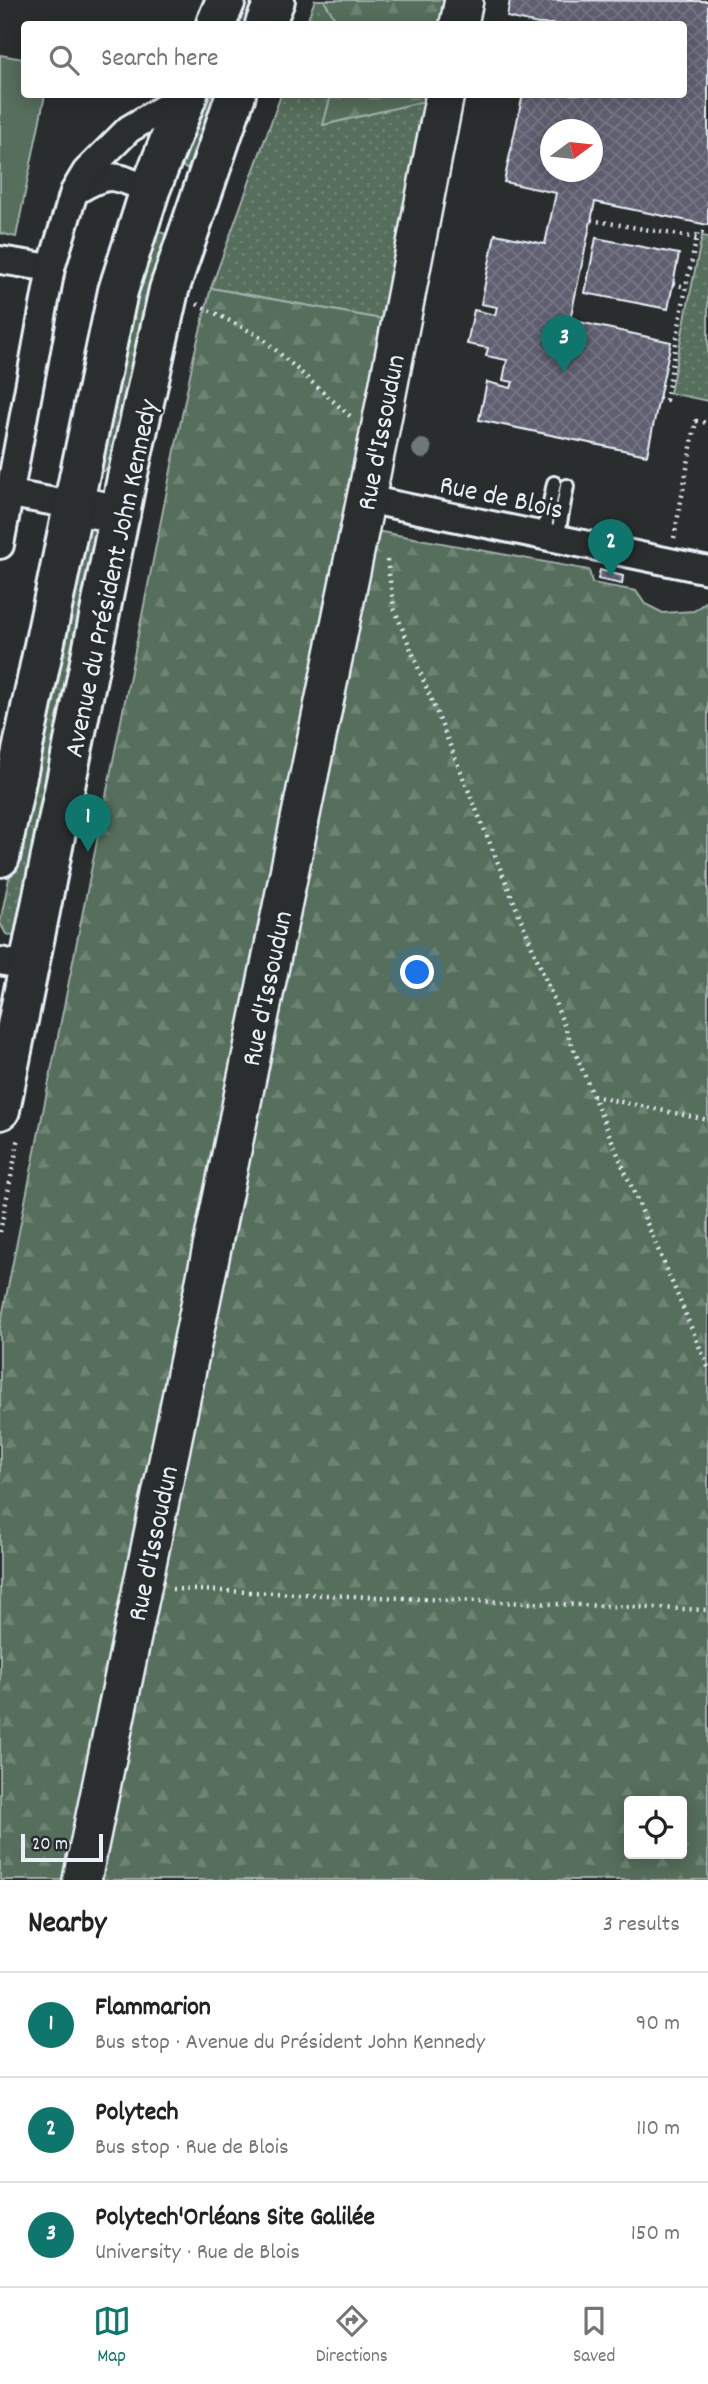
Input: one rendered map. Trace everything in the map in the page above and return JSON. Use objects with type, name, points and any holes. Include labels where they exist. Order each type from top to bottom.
[{"type":"main road","points":[[217,21],[226,0]]},
{"type":"main road","points":[[266,21],[275,0]]},
{"type":"main road","name":"Avenue du Président John Kennedy","points":[[0,858],[118,291],[150,190],[186,98]]},
{"type":"main road","name":"Avenue du Président John Kennedy","points":[[0,1110],[15,964],[121,514],[169,290],[235,98]]},
{"type":"street","points":[[460,21],[464,0]]},
{"type":"street","points":[[0,545],[51,268],[74,192],[86,172],[129,129],[186,98]]},
{"type":"street","name":"Rue d'Issoudun","points":[[82,1880],[378,440],[444,98]]},
{"type":"street","points":[[74,192],[98,178],[108,176],[150,190]]},
{"type":"street","points":[[0,260],[51,268]]},
{"type":"street","points":[[11,494],[121,514]]},
{"type":"street","name":"Rue de Blois","points":[[366,499],[708,570]]},
{"type":"lane","points":[[550,538],[554,483]]},
{"type":"lane","points":[[550,538],[567,486]]},
{"type":"path","points":[[591,220],[697,238]]},
{"type":"path","points":[[659,398],[666,400],[698,232],[708,234]]},
{"type":"path","points":[[673,284],[686,287]]},
{"type":"path","points":[[193,302],[261,337],[378,440]]},
{"type":"path","points":[[669,563],[696,421],[708,423]]},
{"type":"path","points":[[387,549],[394,608],[593,1096],[708,1367]]},
{"type":"path","points":[[593,1096],[708,1119]]},
{"type":"path","points":[[164,1589],[708,1610]]},
{"type":"green space","points":[[315,0],[324,0],[336,21],[307,21]]},
{"type":"green space","points":[[324,0],[449,0],[445,21],[336,21]]},
{"type":"green space","points":[[0,55],[21,58],[21,98],[44,98],[16,237],[0,233]]},
{"type":"green space","points":[[199,98],[223,98],[198,165],[186,169],[175,159]]},
{"type":"green space","points":[[280,98],[330,98],[324,125],[429,100],[387,320],[211,288]]},
{"type":"green space","points":[[330,98],[429,98],[429,100],[323,125]]},
{"type":"green space","points":[[153,230],[166,234],[115,460],[104,471],[98,469],[98,439]]},
{"type":"green space","points":[[702,236],[708,237],[708,401],[670,393]]},
{"type":"green space","points":[[211,288],[387,320],[343,525],[589,570],[592,583],[636,591],[645,604],[663,613],[694,611],[708,600],[708,1880],[0,1880],[0,1327],[194,355]]},
{"type":"green space","points":[[80,526],[103,532],[21,929],[12,936],[6,934],[0,923]]},
{"type":"building","points":[[510,0],[708,1],[708,225],[595,202],[570,320],[671,342],[647,455],[479,420],[487,382],[511,388],[513,382],[503,380],[507,360],[486,356],[488,348],[467,344],[474,310],[495,315],[497,307],[481,304],[495,234],[545,244],[556,193],[504,182],[522,98],[687,98],[687,21],[525,21],[507,17]]},
{"type":"building","points":[[596,238],[679,254],[668,309],[585,293]]},
{"type":"building","points":[[600,570],[623,576],[622,584],[598,579]]},
{"type":"place","name":"Polytech'Orléans Site Galilée","points":[[564,373]]},
{"type":"place","name":"Polytech","points":[[611,577]]},
{"type":"place","name":"Flammarion","points":[[88,852]]}]
